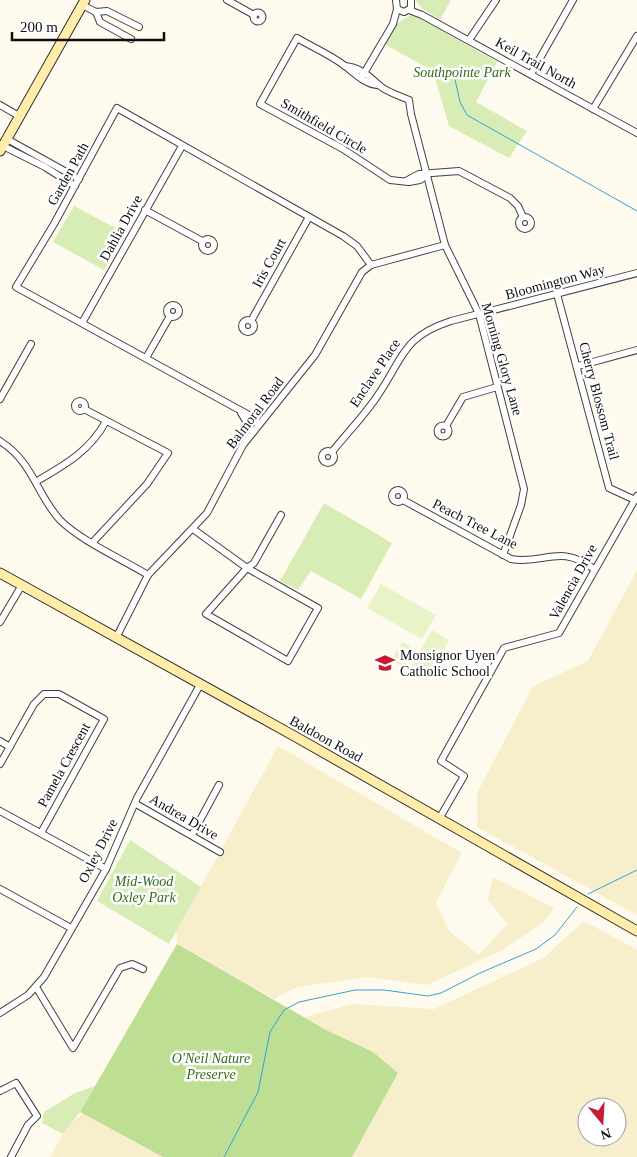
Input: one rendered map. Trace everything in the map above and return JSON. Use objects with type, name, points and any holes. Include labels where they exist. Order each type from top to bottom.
[{"type":"street","points":[[227,0],[254,15]]},
{"type":"street","points":[[389,0],[396,5],[393,24]]},
{"type":"street","points":[[469,40],[496,0]]},
{"type":"street","points":[[531,74],[573,0]]},
{"type":"street","points":[[363,76],[393,24],[408,11],[411,1]]},
{"type":"street","points":[[411,1],[422,15]]},
{"type":"street","points":[[77,182],[3,145],[83,2],[96,12],[100,22],[131,39]]},
{"type":"street","name":"Keil Trail North","points":[[396,5],[422,15],[637,133]]},
{"type":"street","points":[[96,12],[107,10],[139,28]]},
{"type":"street","points":[[594,109],[637,36]]},
{"type":"street","name":"Smithfield Circle","points":[[345,66],[297,38],[260,104],[343,149],[390,180],[420,180],[427,175],[449,170],[463,172],[510,198],[518,206],[523,217]]},
{"type":"street","name":"Morning Glory Lane","points":[[345,66],[363,76],[376,80],[378,85],[409,100],[410,114],[445,245],[479,314],[524,490],[521,505],[503,555]]},
{"type":"street","points":[[0,105],[19,116]]},
{"type":"street","name":"Garden Path","points":[[260,424],[146,358],[16,287],[77,182],[117,108],[352,242],[371,265]]},
{"type":"street","name":"Dahlia Drive","points":[[82,323],[182,146]]},
{"type":"street","points":[[145,210],[202,241]]},
{"type":"street","name":"Iris Court","points":[[250,321],[309,217]]},
{"type":"street","points":[[371,265],[445,245]]},
{"type":"street","name":"Balmoral Road","points":[[116,638],[148,575],[207,514],[243,445],[315,355],[362,272],[371,265]]},
{"type":"street","name":"Bloomington Way","points":[[479,314],[637,273]]},
{"type":"street","name":"Cherry Blossom Trail","points":[[557,294],[578,366],[609,488],[636,498]]},
{"type":"street","name":"Enclave Place","points":[[332,452],[374,401],[413,340],[439,325],[479,314]]},
{"type":"street","points":[[146,358],[170,316]]},
{"type":"street","points":[[0,399],[31,344]]},
{"type":"street","points":[[578,366],[637,350]]},
{"type":"street","points":[[446,426],[465,396],[497,387]]},
{"type":"street","points":[[84,409],[168,453],[148,484],[93,542]]},
{"type":"street","name":"Garden Path","points":[[241,412],[253,432]]},
{"type":"street","points":[[37,481],[69,462],[91,443],[106,420]]},
{"type":"street","points":[[0,441],[19,456],[37,481],[60,520],[148,575]]},
{"type":"street","name":"Valencia Drive","points":[[439,819],[464,776],[441,761],[504,648],[559,633],[636,498]]},
{"type":"street","name":"Peach Tree Lane","points":[[403,500],[503,555],[520,560],[556,554],[585,562],[594,569]]},
{"type":"street","points":[[193,529],[247,568],[318,608],[288,661],[206,614],[247,568],[254,563],[281,515]]},
{"type":"street","name":"Baldoon Road","points":[[0,574],[637,931]]},
{"type":"street","points":[[0,622],[22,585]]},
{"type":"street","name":"Oxley Drive","points":[[0,1013],[19,1002],[36,987],[106,869],[136,804],[200,685]]},
{"type":"street","name":"Pamela Crescent","points":[[10,747],[34,704],[44,694],[59,694],[104,719],[41,833]]},
{"type":"street","points":[[0,741],[10,747],[0,764]]},
{"type":"street","points":[[192,835],[219,785]]},
{"type":"street","name":"Andrea Drive","points":[[136,804],[220,852]]},
{"type":"street","points":[[0,811],[106,869]]},
{"type":"street","points":[[0,889],[71,928]]},
{"type":"street","points":[[36,987],[73,1048],[120,968],[132,964],[143,969]]},
{"type":"street","points":[[0,1091],[16,1083],[37,1116],[28,1125],[10,1157]]},
{"type":"shaded area","points":[[637,570],[637,915],[477,827],[477,793],[533,686],[588,661]]},
{"type":"shaded area","points":[[278,746],[462,853],[436,902],[449,931],[479,955],[507,924],[488,900],[493,877],[554,908],[543,923],[502,950],[427,985],[368,977],[297,987],[274,999],[177,944],[176,932]]},
{"type":"shaded area","points":[[584,921],[637,950],[637,1157],[352,1157],[398,1073],[304,1017],[353,1004],[434,1009],[543,958]]},
{"type":"shaded area","points":[[83,1114],[163,1157],[50,1157],[63,1134],[73,1121]]},
{"type":"green space","points":[[415,0],[451,0],[440,20],[422,8]]},
{"type":"green space","name":"Southpointe Park","points":[[410,15],[415,15],[497,62],[476,102],[527,131],[509,158],[449,126],[433,71],[384,44],[397,24]]},
{"type":"green space","points":[[74,206],[125,233],[104,270],[53,242]]},
{"type":"green space","points":[[324,503],[392,543],[361,599],[311,571],[298,590],[280,581]]},
{"type":"green space","points":[[381,584],[436,615],[422,639],[367,608]]},
{"type":"green space","points":[[432,630],[449,640],[427,681],[409,671]]},
{"type":"green space","points":[[402,642],[415,649],[404,667],[391,660]]},
{"type":"green space","name":"Mid-Wood Oxley Park","points":[[130,840],[201,887],[169,944],[97,901]]},
{"type":"green space","name":"O'Neil Nature Preserve","points":[[177,944],[326,1030],[373,1052],[398,1073],[352,1157],[163,1157],[80,1112]]},
{"type":"green space","points":[[95,1086],[80,1112],[63,1134],[42,1123],[44,1112],[75,1093]]},
{"type":"waterway","points":[[453,70],[460,102],[467,115],[637,211]]},
{"type":"waterway","points":[[588,894],[637,870]]},
{"type":"waterway","points":[[224,1157],[258,1092],[270,1032],[284,1010],[299,1002],[355,990],[384,990],[428,996],[441,993],[480,973],[536,949],[555,935],[577,907]]},
{"type":"place","name":"Monsignor Uyen Catholic School","points":[[385,663]]}]
